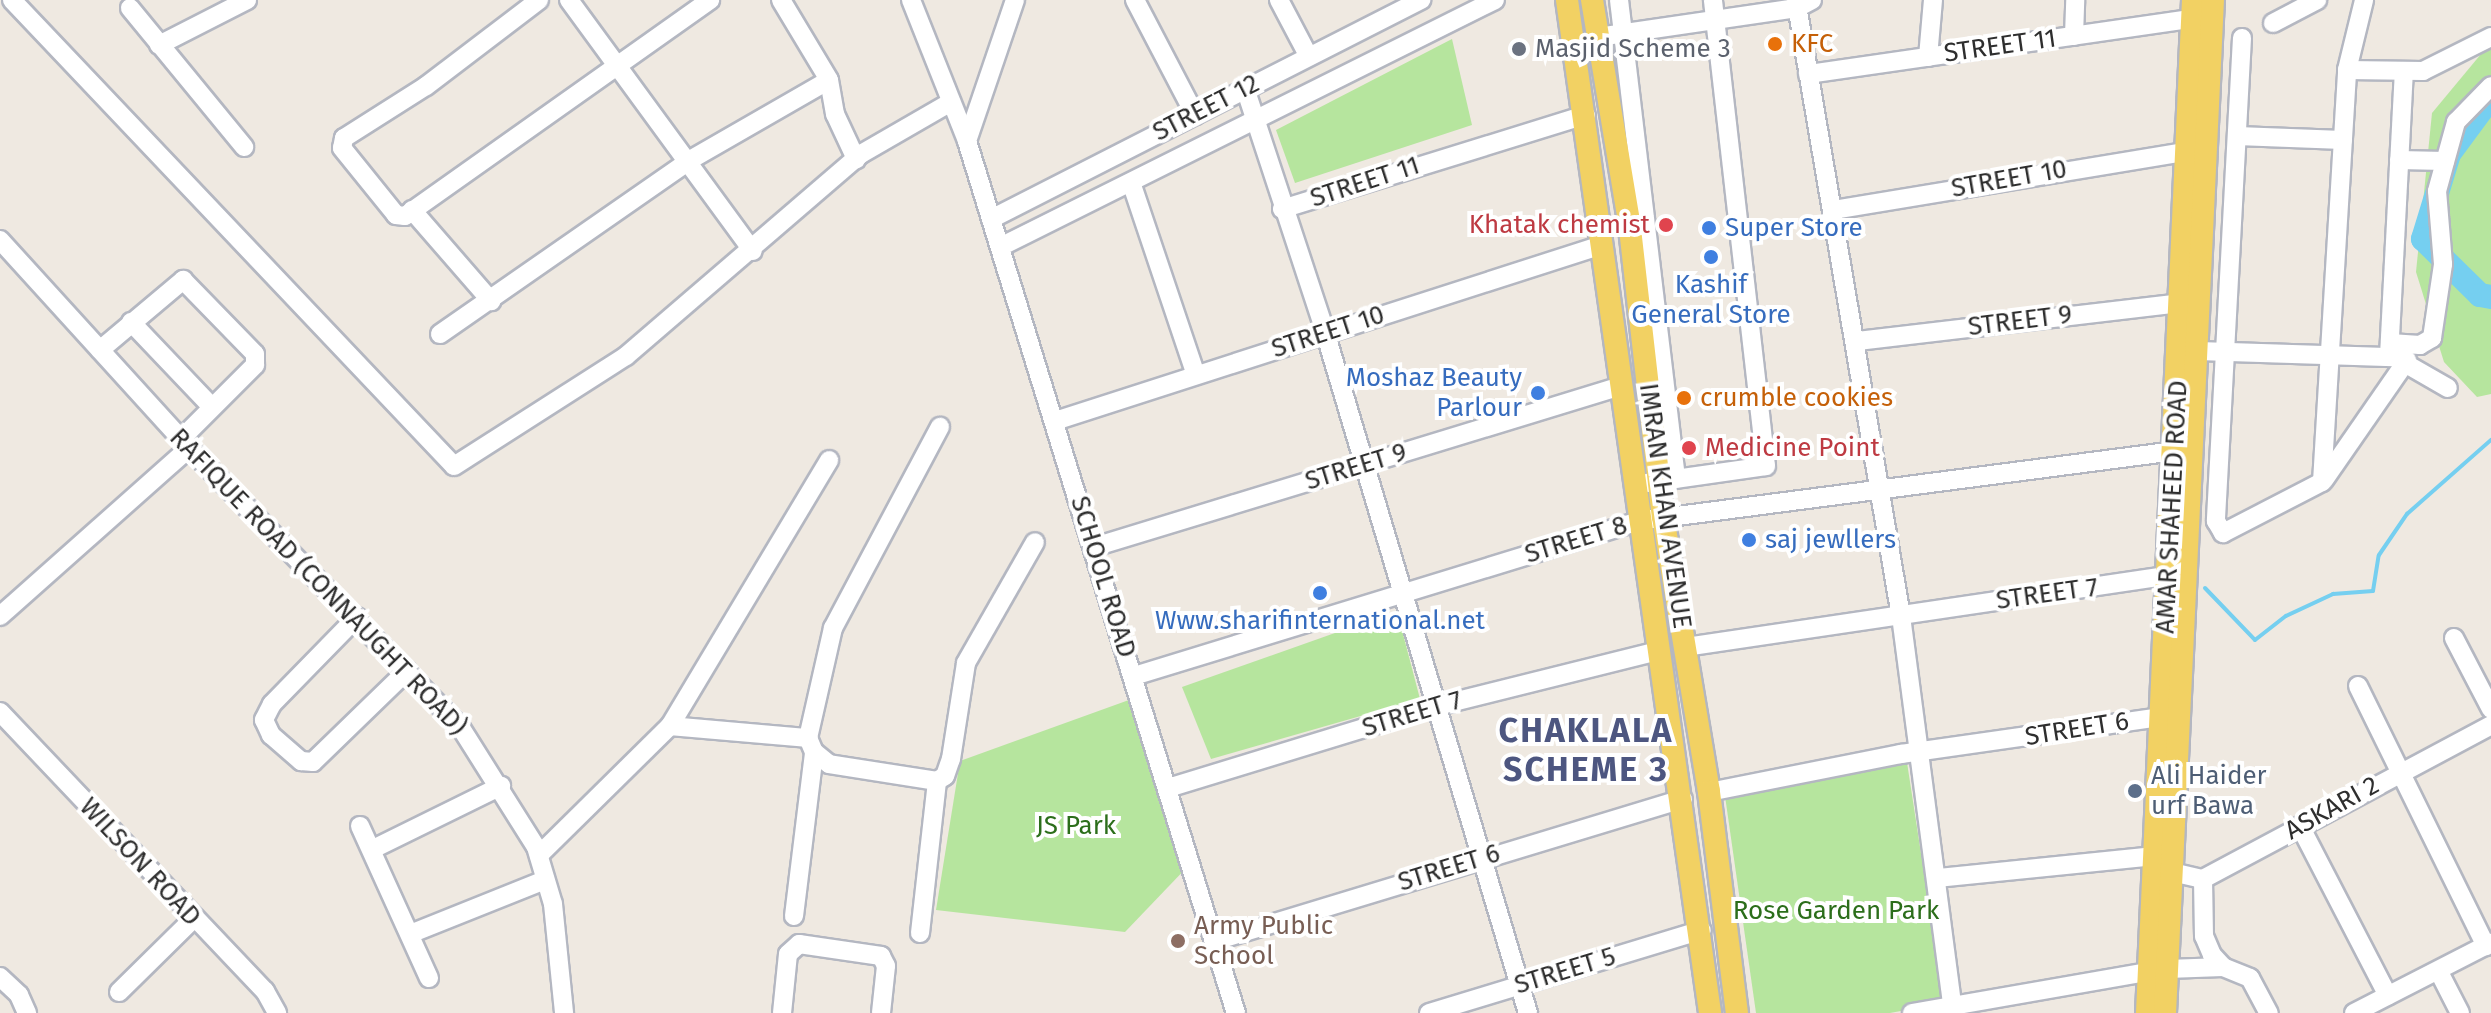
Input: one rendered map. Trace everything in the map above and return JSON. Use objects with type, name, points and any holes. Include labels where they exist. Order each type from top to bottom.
[{"type":"main road","name":"IMRAN KHAN AVENUE","points":[[1567,0],[1586,115],[1618,387],[1702,930],[1710,1013]]},
{"type":"main road","name":"IMRAN KHAN AVENUE","points":[[1592,0],[1668,480],[1663,517],[1709,792],[1737,1013]]},
{"type":"main road","name":"AMAR SHAHEED ROAD","points":[[2164,864],[2161,717],[2171,575],[2198,351],[2213,0]]},
{"type":"main road","name":"AMAR SHAHEED ROAD","points":[[2165,1013],[2159,970],[2184,450],[2182,303],[2192,10]]},
{"type":"main road","name":"AMAR SHAHEED ROAD","points":[[2147,1013],[2159,970]]},
{"type":"street","points":[[12,0],[454,466],[626,356],[753,251],[856,159],[951,102]]},
{"type":"street","points":[[159,45],[247,0]]},
{"type":"street","points":[[539,0],[341,143],[396,215],[412,210],[710,0]]},
{"type":"street","points":[[569,0],[690,160],[712,201],[753,251]]},
{"type":"street","points":[[781,0],[829,80],[835,114],[856,159]]},
{"type":"street","name":"SCHOOL ROAD","points":[[911,0],[967,141],[1236,1013]]},
{"type":"street","points":[[967,141],[1015,0]]},
{"type":"street","points":[[1135,0],[1195,115]]},
{"type":"street","points":[[1279,0],[1308,55]]},
{"type":"street","name":"STREET 12","points":[[991,219],[1421,0]]},
{"type":"street","points":[[1000,247],[1132,185],[1495,0]]},
{"type":"street","points":[[1619,0],[1668,480]]},
{"type":"street","points":[[1634,485],[1766,466],[1713,0]]},
{"type":"street","points":[[1928,57],[1933,0]]},
{"type":"street","points":[[2074,36],[2075,0]]},
{"type":"street","points":[[2273,23],[2317,0]]},
{"type":"street","points":[[2322,482],[2347,70],[2364,0]]},
{"type":"street","points":[[1598,37],[1716,20],[1802,3],[1808,74],[1858,341],[1878,486],[1901,616],[1953,1009]]},
{"type":"street","points":[[130,8],[244,147]]},
{"type":"street","name":"STREET 11","points":[[1808,74],[2074,36],[2192,10]]},
{"type":"street","points":[[2347,70],[2433,68],[2491,37]]},
{"type":"street","points":[[2242,38],[2223,351],[2219,529],[2227,532],[2322,482],[2395,353],[2404,71]]},
{"type":"street","points":[[440,334],[690,160],[829,80]]},
{"type":"street","points":[[2198,351],[2395,353],[2432,338],[2443,264],[2435,207],[2445,161],[2456,122],[2491,86]]},
{"type":"street","points":[[1245,88],[1282,209],[1325,332],[1528,1013]]},
{"type":"street","name":"STREET 11","points":[[1282,209],[1586,115]]},
{"type":"street","points":[[2237,136],[2343,140]]},
{"type":"street","name":"STREET 10","points":[[1834,210],[2185,152]]},
{"type":"street","points":[[2399,160],[2445,161]]},
{"type":"street","points":[[1132,185],[1196,375]]},
{"type":"street","points":[[412,210],[491,301]]},
{"type":"street","name":"RAFIQUE ROAD (CONNAUGHT ROAD)","points":[[0,240],[185,443],[357,617],[461,728],[501,786],[539,855],[556,920],[564,1013]]},
{"type":"street","name":"STREET 10","points":[[1055,421],[1602,245]]},
{"type":"street","points":[[0,616],[185,443],[212,407],[257,360],[189,282],[177,282],[100,350]]},
{"type":"street","name":"STREET 9","points":[[1858,341],[2182,303]]},
{"type":"street","points":[[131,322],[212,407]]},
{"type":"street","points":[[2395,353],[2448,388]]},
{"type":"street","name":"STREET 9","points":[[1094,547],[1618,387]]},
{"type":"street","points":[[794,916],[811,745],[833,628],[940,427]]},
{"type":"street","name":"STREET 8","points":[[1134,676],[1639,521],[1878,486],[2184,450]]},
{"type":"street","points":[[539,855],[670,726],[829,460]]},
{"type":"street","points":[[670,726],[811,745],[829,764],[937,781],[945,776],[951,759],[966,663],[1035,542]]},
{"type":"street","name":"STREET 7","points":[[1685,647],[2171,575]]},
{"type":"street","points":[[357,617],[272,704],[264,720],[271,735],[301,761],[313,762],[407,671]]},
{"type":"street","points":[[2454,638],[2491,709]]},
{"type":"street","name":"STREET 7","points":[[1168,788],[1437,706],[1658,651]]},
{"type":"street","points":[[2354,1013],[2489,944],[2358,686]]},
{"type":"street","name":"WILSON ROAD","points":[[0,712],[193,919],[265,991],[277,1013]]},
{"type":"street","name":"STREET 6","points":[[1709,792],[1919,753],[2161,717]]},
{"type":"street","name":"ASKARI 2","points":[[2203,879],[2491,725]]},
{"type":"street","points":[[920,933],[937,781]]},
{"type":"street","points":[[373,849],[501,786]]},
{"type":"street","name":"STREET 6","points":[[1215,941],[1483,857],[1683,799]]},
{"type":"street","points":[[360,826],[429,978]]},
{"type":"street","points":[[2300,826],[2388,996]]},
{"type":"street","points":[[1938,878],[2164,864],[2203,879],[2204,936],[2223,967]]},
{"type":"street","points":[[410,934],[545,880]]},
{"type":"street","points":[[119,992],[193,919]]},
{"type":"street","name":"STREET 5","points":[[1429,1013],[1702,930]]},
{"type":"street","points":[[782,1013],[788,954],[799,944],[881,956],[886,966],[881,1013]]},
{"type":"street","points":[[1912,1013],[1953,1009],[2159,970],[2223,967],[2250,978],[2269,1013]]},
{"type":"street","points":[[2439,972],[2460,1013]]},
{"type":"street","points":[[0,977],[19,995],[27,1013]]},
{"type":"green space","points":[[1452,39],[1472,125],[1295,183],[1276,130]]},
{"type":"green space","points":[[2491,42],[2491,394],[2477,397],[2444,362],[2416,272],[2432,113]]},
{"type":"green space","points":[[1397,611],[1420,699],[1211,759],[1182,687]]},
{"type":"green space","name":"JS Park","points":[[1140,696],[1191,863],[1125,932],[936,910],[960,761]]},
{"type":"green space","name":"Rose Garden Park","points":[[1906,756],[1944,1003],[1890,1013],[1756,1013],[1723,782]]},
{"type":"waterway","points":[[2491,97],[2449,154],[2423,239],[2480,295],[2491,297]]},
{"type":"waterway","points":[[2205,588],[2255,640],[2286,616],[2333,594],[2373,591],[2379,555],[2407,514],[2491,440]]},
{"type":"place","name":"KFC","points":[[1775,44]]},
{"type":"place","name":"Masjid Scheme 3","points":[[1519,49]]},
{"type":"place","name":"Khatak chemist","points":[[1666,225]]},
{"type":"place","name":"Super Store","points":[[1709,228]]},
{"type":"place","name":"Kashif General Store","points":[[1711,257]]},
{"type":"place","name":"Moshaz Beauty Parlour","points":[[1538,393]]},
{"type":"place","name":"crumble cookies","points":[[1684,398]]},
{"type":"place","name":"Medicine Point","points":[[1689,448]]},
{"type":"place","name":"saj jewllers","points":[[1749,540]]},
{"type":"place","name":"Www.sharifinternational.net","points":[[1320,593]]},
{"type":"place","name":"Ali Haider urf Bawa","points":[[2135,791]]},
{"type":"place","name":"Army Public School","points":[[1178,941]]},
{"type":"district","name":"CHAKLALA SCHEME 3","points":[[1586,750]]}]
